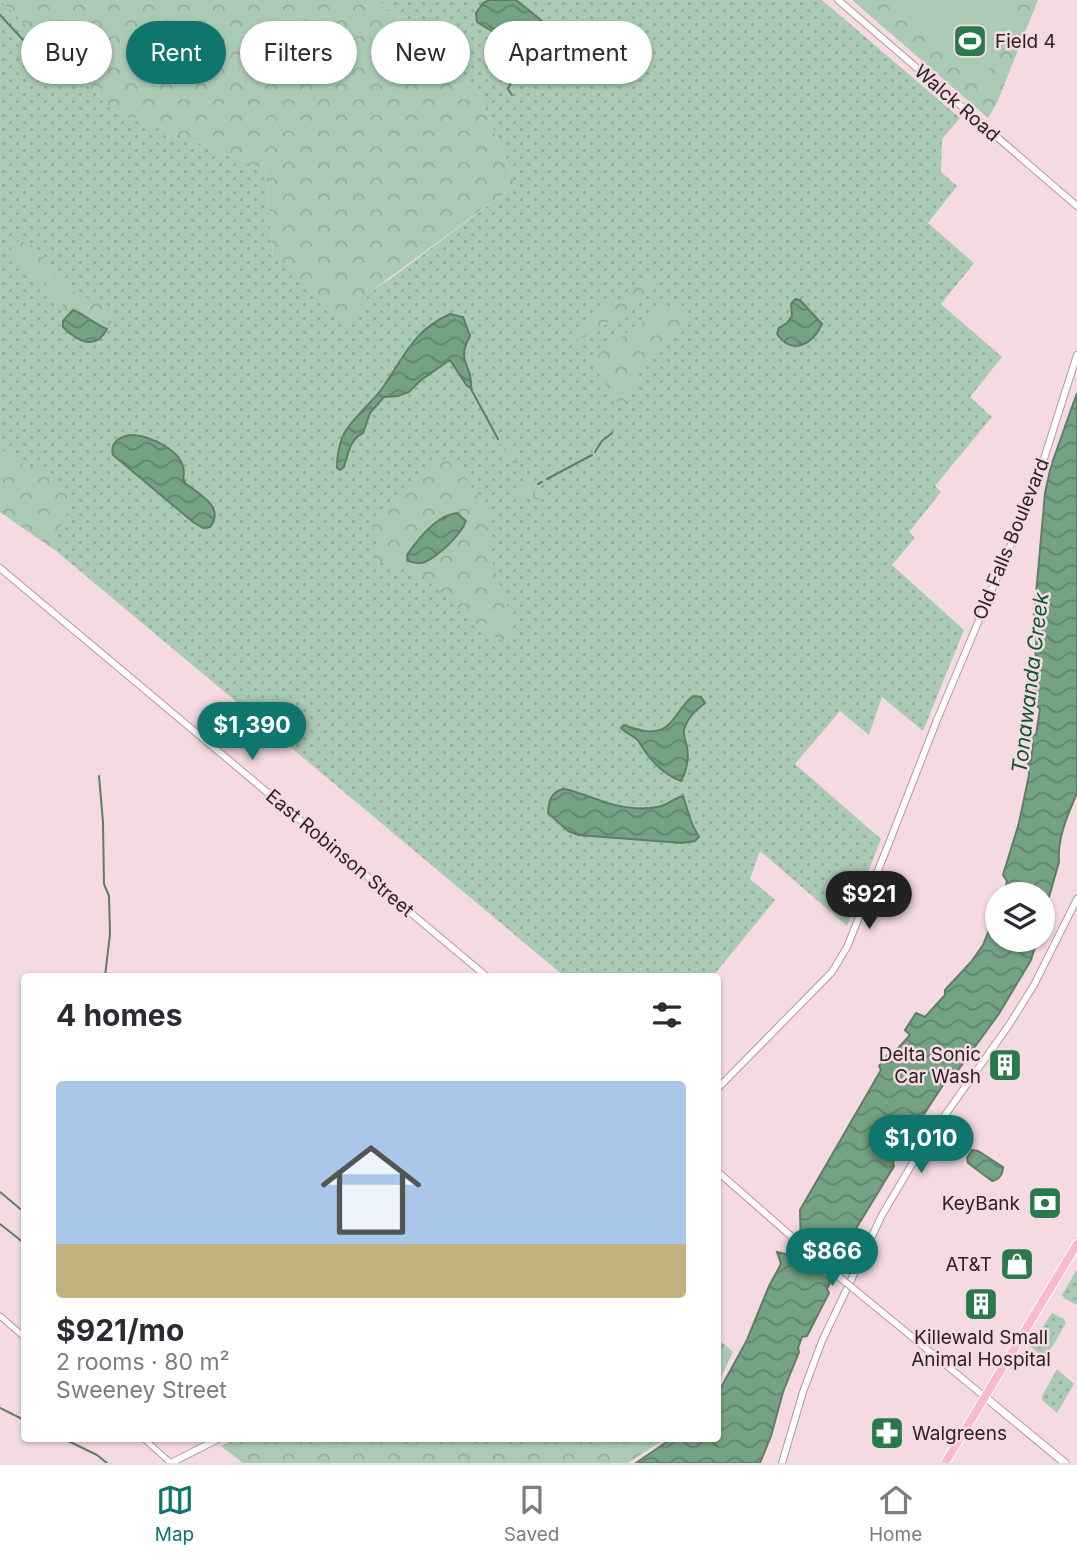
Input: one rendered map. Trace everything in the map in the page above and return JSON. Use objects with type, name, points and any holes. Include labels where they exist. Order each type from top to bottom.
[{"type":"main road","points":[[945,1463],[1077,1244]]},
{"type":"main road","points":[[985,1397],[1065,1463]]},
{"type":"street","name":"Walck Road","points":[[838,0],[1077,206]]},
{"type":"street","name":"Old Falls Boulevard","points":[[721,1085],[832,972],[847,947],[937,720],[1035,487],[1077,355]]},
{"type":"street","name":"East Robinson Street","points":[[0,568],[482,973]]},
{"type":"street","points":[[782,1463],[803,1392],[822,1341],[882,1216],[921,1149],[1009,1025],[1034,985],[1077,899]]},
{"type":"street","points":[[721,1175],[985,1397]]},
{"type":"street","points":[[0,1317],[21,1334]]},
{"type":"street","points":[[147,1442],[171,1463],[212,1442]]},
{"type":"green space","points":[[0,0],[22,21],[21,84],[86,84],[111,108],[266,170],[273,257],[370,292],[515,185],[479,93],[469,84],[470,21],[401,21],[378,0],[822,0],[960,118],[942,139],[941,172],[957,186],[928,223],[974,263],[941,304],[1002,357],[970,397],[992,417],[935,486],[941,492],[909,532],[915,538],[892,565],[964,630],[923,731],[882,697],[869,735],[840,711],[795,764],[881,839],[847,926],[760,851],[750,879],[775,900],[715,973],[560,973],[55,550],[0,512]]},
{"type":"green space","points":[[0,0],[378,0],[401,21],[371,21],[371,84],[469,84],[479,93],[515,185],[370,292],[349,324],[273,257],[266,170],[111,108],[86,84],[112,84],[112,21],[22,21]]},
{"type":"green space","points":[[852,0],[1038,0],[997,103],[988,118]]},
{"type":"green space","name":"Field 4","points":[[921,0],[1014,0],[1019,12],[1009,42],[982,78],[946,48],[908,25],[908,14]]},
{"type":"green space","points":[[17,241],[26,243],[39,252],[64,285],[107,308],[112,313],[107,329],[73,310],[69,313],[45,283],[20,262],[11,249]]},
{"type":"green space","points":[[645,282],[650,284],[646,291],[630,307],[596,331],[576,340],[575,334],[599,313]]},
{"type":"green space","points":[[678,301],[692,317],[665,342],[636,377],[631,393],[622,405],[612,394],[593,359],[634,327]]},
{"type":"green space","points":[[500,438],[526,474],[538,484],[541,498],[537,500],[529,495],[517,496],[524,486],[523,478],[499,442]]},
{"type":"green space","points":[[0,446],[20,464],[38,469],[68,495],[70,507],[58,534],[59,547],[55,550],[0,512]]},
{"type":"green space","points":[[445,458],[459,469],[489,517],[487,530],[493,566],[510,612],[511,627],[503,641],[470,619],[421,576],[375,559],[377,535],[372,526],[373,521]]},
{"type":"green space","points":[[1077,1269],[1077,1305],[1062,1295]]},
{"type":"green space","points":[[1052,1313],[1066,1323],[1045,1359],[1030,1346]]},
{"type":"green space","points":[[721,1342],[733,1352],[721,1378]]},
{"type":"green space","points":[[1057,1369],[1074,1384],[1057,1413],[1042,1400],[1042,1396]]},
{"type":"green space","points":[[229,1442],[660,1442],[628,1463],[243,1463],[221,1446]]},
{"type":"water","points":[[489,0],[516,0],[542,21],[484,21],[484,26],[477,22],[476,13],[483,3]]},
{"type":"water","points":[[795,299],[800,300],[822,324],[808,342],[795,346],[783,341],[777,334],[779,328],[792,316],[791,304]]},
{"type":"water","points":[[73,310],[107,329],[102,336],[97,340],[85,342],[68,332],[63,327],[63,321]]},
{"type":"water","points":[[450,314],[463,317],[470,336],[464,358],[470,374],[471,388],[450,360],[409,392],[384,397],[370,413],[363,433],[352,443],[344,467],[340,470],[337,468],[340,443],[350,425],[381,390],[417,338]]},
{"type":"water","name":"Tonawanda Creek","points":[[1077,393],[1077,793],[1061,835],[1059,862],[1053,882],[1007,882],[1003,875],[1019,823],[1029,775],[1028,764],[1031,760],[1033,743],[1026,742],[1026,734],[1036,735],[1040,709],[1033,702],[1037,626],[1034,617],[1045,493],[1051,466]]},
{"type":"water","points":[[130,435],[158,442],[175,454],[181,461],[186,484],[204,497],[213,508],[215,514],[210,527],[203,528],[193,522],[113,455],[116,441]]},
{"type":"water","points":[[457,513],[466,521],[448,544],[425,562],[408,561],[407,555],[429,529],[442,518]]},
{"type":"water","points":[[693,696],[701,697],[705,703],[695,711],[685,726],[688,760],[681,781],[659,767],[638,740],[621,728],[624,725],[646,731],[662,729],[671,723]]},
{"type":"water","points":[[563,789],[610,804],[634,808],[661,806],[683,796],[699,837],[695,841],[682,843],[578,835],[568,831],[548,813],[551,798]]},
{"type":"water","points":[[985,940],[985,952],[1033,952],[1000,1012],[956,1073],[943,1085],[893,1162],[894,1166],[857,1227],[827,1289],[829,1293],[807,1336],[802,1337],[760,1463],[636,1463],[667,1442],[721,1442],[721,1388],[747,1340],[781,1264],[777,1252],[789,1255],[801,1249],[800,1210],[881,1070],[879,1066],[888,1054],[891,1056],[910,1035],[905,1030],[916,1013],[925,1017],[971,962]]},
{"type":"water","points":[[972,1150],[1003,1167],[999,1178],[992,1181],[968,1163],[967,1158]]},
{"type":"pier","points":[[797,1231],[841,1267],[834,1283],[793,1249],[797,1247]]},
{"type":"waterway","points":[[0,15],[21,38]]},
{"type":"waterway","points":[[510,84],[508,89],[512,95]]},
{"type":"waterway","points":[[471,389],[498,439]]},
{"type":"waterway","points":[[595,452],[602,441],[612,433]]},
{"type":"waterway","points":[[547,479],[592,455]]},
{"type":"waterway","points":[[538,484],[542,482]]},
{"type":"waterway","points":[[99,776],[104,884],[109,896],[110,934],[105,973]]},
{"type":"waterway","points":[[0,1192],[21,1210]]},
{"type":"waterway","points":[[0,1224],[21,1241]]},
{"type":"waterway","points":[[0,1408],[21,1418]]},
{"type":"waterway","points":[[70,1442],[107,1463]]},
{"type":"place","name":"Field 4","points":[[970,41]]},
{"type":"place","name":"Delta Sonic Car Wash","points":[[1005,1065]]},
{"type":"place","name":"KeyBank","points":[[1045,1203]]},
{"type":"place","name":"AT&T","points":[[1017,1264]]},
{"type":"place","name":"Killewald Small Animal Hospital","points":[[981,1304]]},
{"type":"place","name":"Walgreens","points":[[887,1433]]}]
